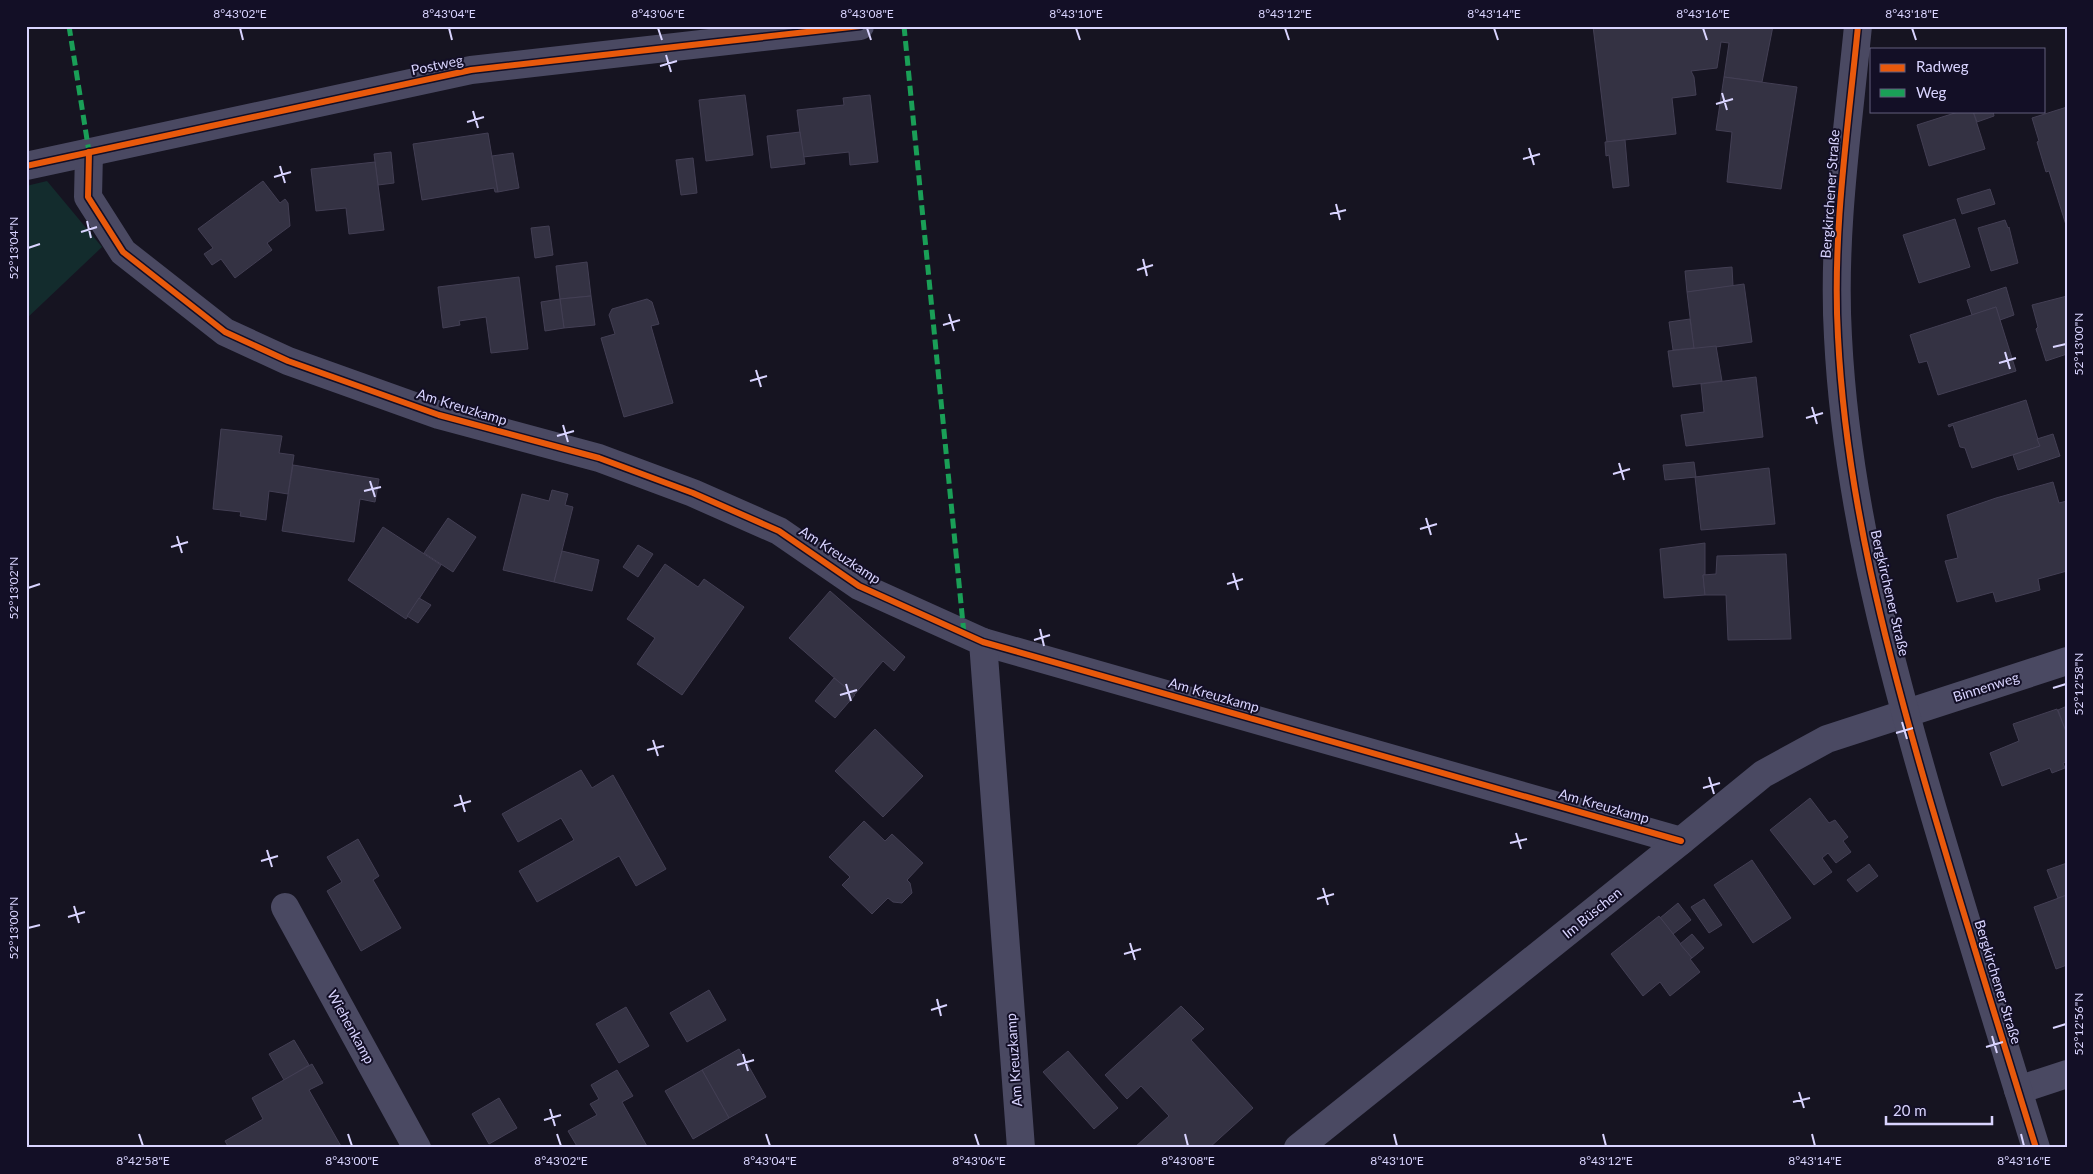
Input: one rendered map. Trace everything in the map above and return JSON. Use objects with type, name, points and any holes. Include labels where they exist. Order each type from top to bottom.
[{"type":"street","name":"Postweg","points":[[26,166],[471,70],[860,26]]},
{"type":"street","name":"Bergkirchener Straße","points":[[1858,26],[1842,183],[1838,262],[1838,335],[1844,410],[1856,502],[1905,713],[2036,1148]]},
{"type":"street","name":"Am Kreuzkamp","points":[[89,152],[88,197],[123,252],[225,332],[288,361],[439,415],[599,458],[693,493],[779,530],[859,586],[983,642],[1682,841]]},
{"type":"street","name":"Am Kreuzkamp","points":[[983,642],[1021,1148]]},
{"type":"street","name":"Binnenweg","points":[[1905,713],[2067,662]]},
{"type":"street","name":"Im Büschen","points":[[1298,1148],[1763,774],[1826,739],[1905,713]]},
{"type":"street","name":"Wiehenkamp","points":[[285,907],[416,1148]]},
{"type":"street","points":[[2018,1090],[2067,1074]]},
{"type":"green space","points":[[47,181],[102,247],[26,319],[26,186]]},
{"type":"building","points":[[1593,26],[1773,26],[1762,82],[1724,77],[1729,43],[1721,42],[1717,68],[1691,71],[1694,77],[1696,95],[1672,98],[1676,134],[1607,142]]},
{"type":"building","points":[[1724,77],[1797,87],[1781,189],[1727,182],[1732,132],[1716,130]]},
{"type":"building","points":[[745,95],[753,155],[706,161],[699,100]]},
{"type":"building","points":[[870,95],[878,162],[850,165],[849,152],[803,157],[797,110],[844,105],[843,98]]},
{"type":"building","points":[[2067,107],[2066,225],[2049,171],[2046,172],[2032,118]]},
{"type":"building","points":[[1958,112],[1973,112],[1985,149],[1929,166],[1917,125]]},
{"type":"building","points":[[1973,112],[1993,112],[1994,116],[1977,122]]},
{"type":"building","points":[[800,132],[805,164],[771,168],[767,136]]},
{"type":"building","points":[[488,133],[498,192],[495,192],[494,188],[422,200],[413,144]]},
{"type":"building","points":[[1625,140],[1629,186],[1613,188],[1609,155],[1606,156],[1605,142]]},
{"type":"building","points":[[391,152],[394,183],[378,185],[374,154]]},
{"type":"building","points":[[513,153],[519,188],[498,192],[492,156]]},
{"type":"building","points":[[693,158],[697,193],[681,195],[676,160]]},
{"type":"building","points":[[375,162],[384,230],[349,234],[346,208],[316,211],[311,169]]},
{"type":"building","points":[[263,181],[280,203],[285,199],[288,203],[290,226],[267,243],[272,250],[235,278],[221,259],[212,265],[204,254],[213,248],[198,229]]},
{"type":"building","points":[[1990,189],[1995,204],[1962,214],[1957,199]]},
{"type":"building","points":[[1955,219],[1970,267],[1919,283],[1903,235]]},
{"type":"building","points":[[2005,220],[2009,227],[2018,263],[1991,271],[1978,228]]},
{"type":"building","points":[[549,226],[553,255],[535,258],[531,228]]},
{"type":"building","points":[[587,262],[591,296],[560,299],[556,266]]},
{"type":"building","points":[[1732,267],[1733,286],[1687,292],[1685,271]]},
{"type":"building","points":[[519,277],[528,349],[491,353],[486,317],[459,321],[460,325],[443,328],[438,287]]},
{"type":"building","points":[[1744,284],[1752,342],[1694,350],[1687,292]]},
{"type":"building","points":[[2006,287],[2014,315],[2000,320],[1996,307],[1972,315],[1967,300]]},
{"type":"building","points":[[591,296],[595,325],[564,328],[560,299]]},
{"type":"building","points":[[2067,296],[2067,354],[2046,361],[2036,329],[2038,327],[2032,305]]},
{"type":"building","points":[[560,299],[564,328],[545,331],[541,302]]},
{"type":"building","points":[[647,299],[652,302],[659,324],[651,326],[673,403],[624,417],[601,338],[615,334],[609,315],[612,309]]},
{"type":"building","points":[[1996,307],[2016,371],[1938,395],[1927,361],[1919,363],[1910,335]]},
{"type":"building","points":[[1690,319],[1694,348],[1673,350],[1669,322]]},
{"type":"building","points":[[1716,346],[1722,381],[1673,387],[1668,351]]},
{"type":"building","points":[[1756,377],[1763,437],[1686,446],[1681,415],[1704,412],[1701,384]]},
{"type":"building","points":[[2026,400],[2040,446],[1972,468],[1965,448],[1960,447],[1953,425],[1949,427],[1948,425]]},
{"type":"building","points":[[221,429],[282,436],[279,453],[294,455],[288,494],[269,491],[266,520],[240,516],[241,512],[213,509]]},
{"type":"building","points":[[2053,434],[2060,456],[2018,470],[2013,455],[2040,446],[2037,439]]},
{"type":"building","points":[[1694,462],[1696,477],[1665,480],[1663,465]]},
{"type":"building","points":[[293,465],[379,479],[375,502],[360,499],[354,542],[282,531]]},
{"type":"building","points":[[1769,468],[1775,524],[1701,530],[1695,477]]},
{"type":"building","points":[[2053,482],[2059,503],[2067,501],[2067,571],[2038,579],[2040,590],[1996,602],[1993,592],[1957,602],[1945,561],[1958,558],[1947,515],[1996,498]]},
{"type":"building","points":[[552,490],[568,494],[565,505],[573,507],[554,582],[503,570],[522,494],[549,501]]},
{"type":"building","points":[[448,518],[476,537],[453,572],[424,553]]},
{"type":"building","points":[[383,527],[441,565],[406,619],[348,580]]},
{"type":"building","points":[[1705,543],[1705,575],[1703,575],[1705,595],[1664,598],[1660,549]]},
{"type":"building","points":[[638,545],[653,554],[638,577],[623,567]]},
{"type":"building","points":[[562,551],[599,560],[592,591],[554,582]]},
{"type":"building","points":[[1786,554],[1791,639],[1728,640],[1726,595],[1705,595],[1703,575],[1716,574],[1717,556]]},
{"type":"building","points":[[665,564],[698,587],[704,579],[744,607],[682,695],[637,664],[655,638],[627,619]]},
{"type":"building","points":[[830,591],[905,657],[894,671],[883,661],[854,695],[789,638]]},
{"type":"building","points":[[419,598],[431,605],[418,623],[407,616]]},
{"type":"building","points":[[834,678],[855,695],[835,718],[815,701]]},
{"type":"building","points":[[2067,706],[2067,731],[2066,732],[2058,710]]},
{"type":"building","points":[[2057,709],[2067,734],[2067,762],[2063,763],[2065,768],[2052,773],[2050,768],[2002,786],[1990,753],[2019,741],[2013,724]]},
{"type":"building","points":[[875,729],[923,776],[883,817],[835,771]]},
{"type":"building","points":[[581,770],[592,788],[613,775],[666,869],[636,886],[619,856],[537,902],[519,871],[574,840],[561,818],[518,842],[502,814]]},
{"type":"building","points":[[1810,798],[1829,823],[1835,820],[1848,837],[1843,841],[1851,852],[1836,863],[1828,853],[1822,858],[1832,872],[1814,885],[1770,830]]},
{"type":"building","points":[[864,821],[885,841],[892,834],[923,863],[907,880],[910,883],[912,893],[902,903],[893,902],[888,898],[872,914],[842,885],[850,877],[829,857]]},
{"type":"building","points":[[358,839],[379,876],[373,880],[401,928],[361,951],[327,891],[342,882],[327,857]]},
{"type":"building","points":[[1752,860],[1791,918],[1753,943],[1714,885]]},
{"type":"building","points":[[2067,863],[2067,895],[2058,898],[2047,870]]},
{"type":"building","points":[[1869,864],[1878,876],[1857,892],[1847,880]]},
{"type":"building","points":[[2067,895],[2067,965],[2056,969],[2034,907]]},
{"type":"building","points":[[1704,899],[1722,925],[1709,933],[1691,907]]},
{"type":"building","points":[[1678,903],[1691,920],[1673,934],[1660,918]]},
{"type":"building","points":[[1659,916],[1692,958],[1690,959],[1700,972],[1670,996],[1660,982],[1643,996],[1611,954]]},
{"type":"building","points":[[1692,934],[1704,948],[1692,958],[1680,944]]},
{"type":"building","points":[[709,990],[726,1020],[687,1042],[670,1013]]},
{"type":"building","points":[[1181,1006],[1204,1029],[1191,1040],[1253,1108],[1209,1148],[1134,1148],[1169,1116],[1141,1086],[1127,1099],[1105,1075]]},
{"type":"building","points":[[626,1007],[649,1046],[619,1063],[596,1024]]},
{"type":"building","points":[[294,1040],[309,1065],[284,1080],[269,1054]]},
{"type":"building","points":[[739,1049],[766,1097],[729,1118],[702,1070]]},
{"type":"building","points":[[1068,1051],[1118,1108],[1094,1129],[1043,1072]]},
{"type":"building","points":[[312,1064],[323,1083],[309,1090],[342,1148],[229,1148],[225,1141],[263,1119],[252,1098]]},
{"type":"building","points":[[617,1070],[633,1096],[622,1102],[648,1148],[578,1148],[568,1131],[597,1115],[590,1104],[599,1099],[591,1085]]},
{"type":"building","points":[[702,1070],[729,1118],[693,1139],[665,1091]]},
{"type":"building","points":[[499,1098],[517,1128],[489,1144],[472,1114]]},
{"type":"marked path","points":[[69,26],[89,152]]},
{"type":"marked path","points":[[904,26],[964,634]]},
{"type":"cycle path","points":[[26,166],[471,70],[860,26]]},
{"type":"cycle path","points":[[1858,26],[1842,181],[1837,259],[1837,298],[1842,396],[1859,513],[1870,571],[1898,686],[1943,844],[2036,1148]]},
{"type":"cycle path","points":[[89,152],[88,197],[123,252],[225,332],[288,361],[439,415],[599,458],[693,493],[779,531],[859,586],[983,642],[1681,841]]}]
